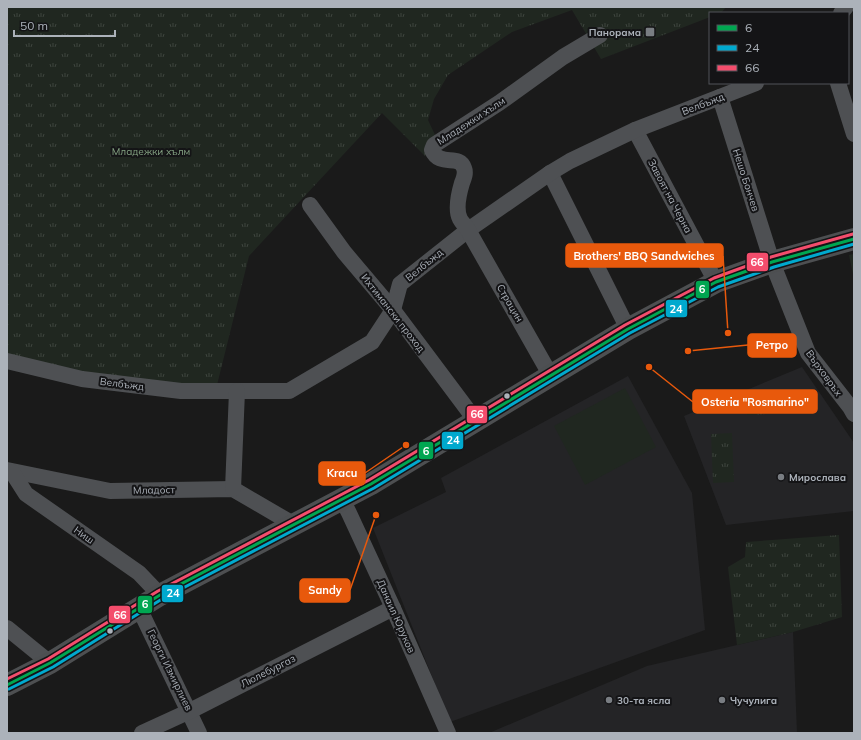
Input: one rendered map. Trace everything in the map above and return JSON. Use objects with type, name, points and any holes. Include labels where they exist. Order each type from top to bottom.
[{"type":"main road","points":[[7,685],[50,663],[160,595],[371,484],[628,329],[716,282],[772,262],[854,239]]},
{"type":"street","name":"Младежки хълм","points":[[468,230],[460,219],[458,197],[465,172],[463,165],[459,161],[440,159],[434,155],[432,150],[434,145],[499,103],[563,57],[600,34]]},
{"type":"street","name":"Велбъжд","points":[[7,361],[82,379],[181,391],[289,391],[372,342],[393,310],[400,284],[468,230],[550,173],[570,161],[635,130],[753,84]]},
{"type":"street","points":[[838,84],[854,134]]},
{"type":"street","name":"Нешо Бончев","points":[[720,97],[772,262]]},
{"type":"street","name":"Завоят на Черна","points":[[635,130],[716,282]]},
{"type":"street","points":[[550,173],[628,329]]},
{"type":"street","name":"Ихтимански проход","points":[[310,205],[344,252],[393,310],[476,421]]},
{"type":"street","name":"Страцин","points":[[468,230],[551,376]]},
{"type":"street","name":"Върховръх","points":[[772,262],[808,353],[854,414]]},
{"type":"street","points":[[237,391],[233,489],[293,524]]},
{"type":"street","name":"Младост","points":[[10,471],[110,491],[233,489]]},
{"type":"street","name":"Ниш","points":[[10,471],[26,494],[138,573],[160,595]]},
{"type":"street","name":"Данаил Юруков","points":[[342,499],[350,513],[448,733]]},
{"type":"street","name":"Георги Измирлиев","points":[[140,608],[200,733]]},
{"type":"street","name":"Люлебургаз","points":[[142,733],[190,711],[393,608]]},
{"type":"street","points":[[7,628],[50,663]]},
{"type":"shaded area","name":"Мирослава","points":[[802,367],[854,443],[854,511],[726,525],[684,416]]},
{"type":"shaded area","points":[[628,376],[692,493],[705,630],[450,722],[373,528],[446,492],[441,478]]},
{"type":"shaded area","name":"Чучулига","points":[[793,632],[797,733],[489,733],[647,666]]},
{"type":"green space","name":"Младежки хълм","points":[[7,7],[726,7],[722,12],[709,12],[709,17],[601,59],[572,10],[512,32],[448,75],[434,99],[428,120],[435,135],[425,156],[382,113],[249,256],[214,397],[7,361]]},
{"type":"green space","points":[[854,254],[854,279],[849,255]]},
{"type":"green space","points":[[625,388],[656,447],[585,485],[554,426]]},
{"type":"green space","points":[[809,391],[810,412],[747,415],[746,395]]},
{"type":"green space","points":[[732,433],[734,482],[713,483],[711,434]]},
{"type":"green space","points":[[839,535],[842,617],[793,632],[737,645],[728,567],[745,557],[746,542]]},
{"type":"transit line","name":"66","points":[[7,679],[48,659],[158,591],[369,480],[625,325],[714,278],[771,257],[853,234]]},
{"type":"transit line","name":"6","points":[[7,685],[50,663],[160,595],[371,484],[628,329],[716,282],[772,262],[854,239]]},
{"type":"transit line","name":"24","points":[[9,689],[53,667],[162,599],[374,488],[630,333],[718,287],[774,267],[854,244]]},
{"type":"place","name":"Панорама","points":[[650,32]]},
{"type":"place","name":"Brothers' BBQ Sandwiches","points":[[728,333]]},
{"type":"place","name":"Ретро","points":[[688,351]]},
{"type":"place","name":"Osteria \"Rosmarino\"","points":[[649,367]]},
{"type":"place","name":"Kracu","points":[[406,445]]},
{"type":"place","name":"Мирослава","points":[[781,477]]},
{"type":"place","name":"Sandy","points":[[376,515]]},
{"type":"place","name":"30-та ясла","points":[[609,700]]},
{"type":"place","name":"Чучулига","points":[[722,700]]}]
